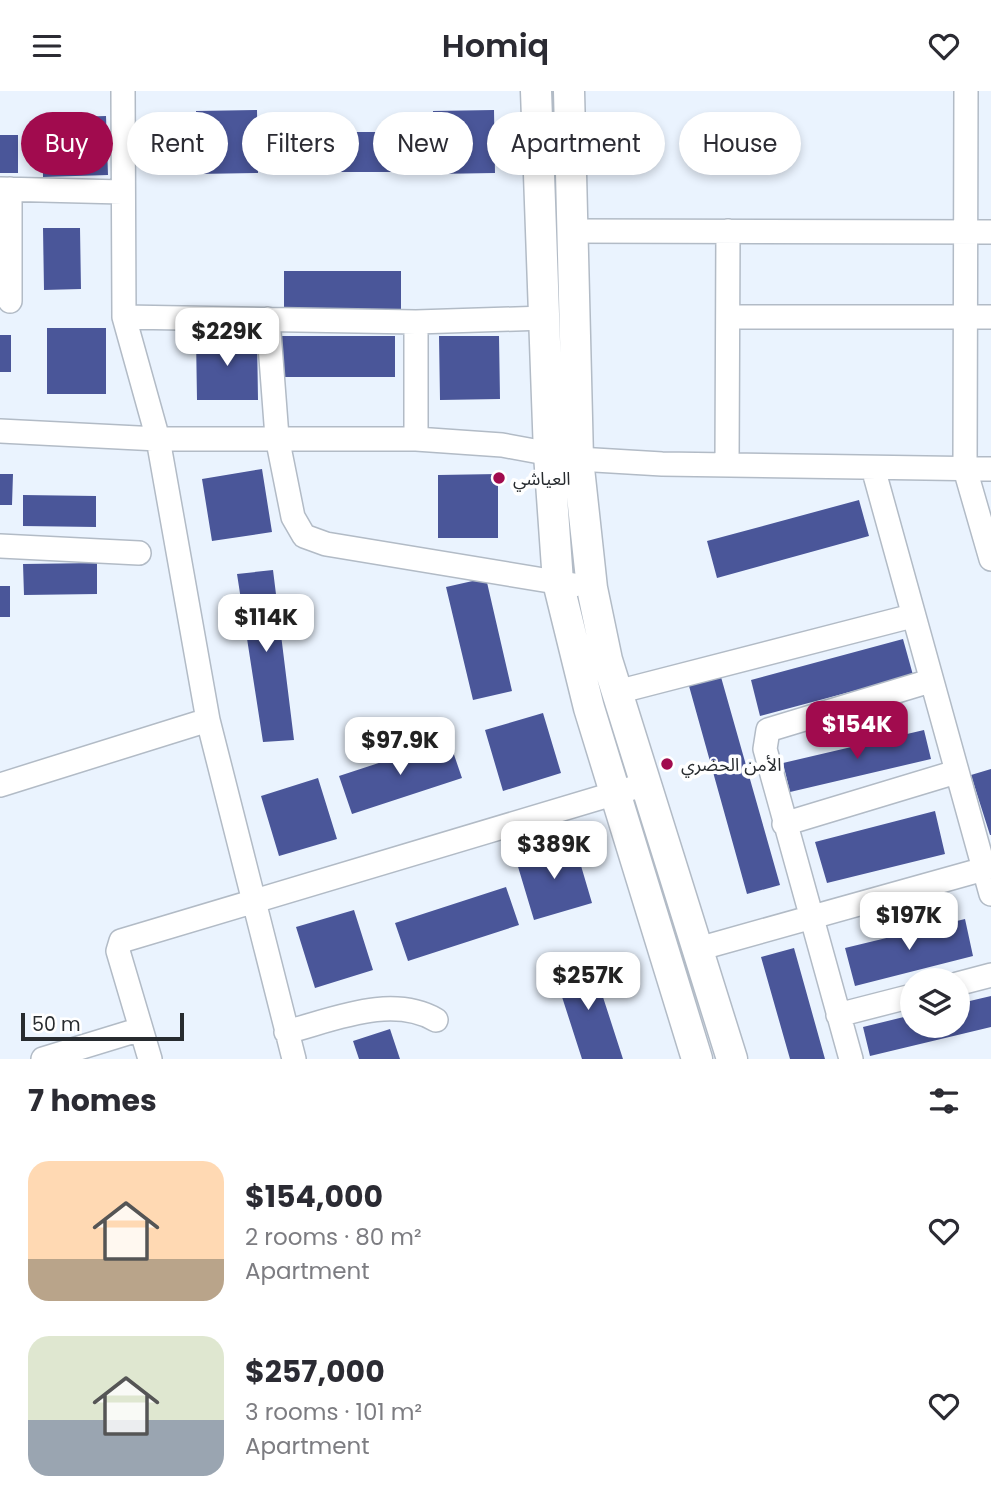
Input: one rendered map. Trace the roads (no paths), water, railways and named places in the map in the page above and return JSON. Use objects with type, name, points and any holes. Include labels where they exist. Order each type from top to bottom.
[{"type":"street","points":[[123,91],[124,317],[158,439],[208,720],[252,902],[294,1059]]},
{"type":"street","points":[[536,91],[545,318],[563,456],[617,692],[732,1059]]},
{"type":"street","points":[[569,91],[570,231],[558,582],[589,708],[697,1059]]},
{"type":"street","points":[[966,91],[965,469],[991,559]]},
{"type":"street","points":[[10,302],[5,189],[122,192]]},
{"type":"street","points":[[570,231],[991,232]]},
{"type":"street","points":[[727,465],[730,317],[728,231]]},
{"type":"street","points":[[124,317],[416,322],[545,318]]},
{"type":"street","points":[[730,317],[991,317]]},
{"type":"street","points":[[268,319],[277,437],[296,527],[313,541],[592,589]]},
{"type":"street","points":[[416,322],[416,439]]},
{"type":"street","points":[[0,431],[158,439],[416,439],[502,445],[563,456],[727,465],[991,469]]},
{"type":"street","points":[[873,468],[991,894]]},
{"type":"street","points":[[0,546],[139,553]]},
{"type":"street","points":[[617,692],[912,616]]},
{"type":"street","points":[[851,1059],[765,748],[768,730],[930,681]]},
{"type":"street","points":[[0,785],[208,720]]},
{"type":"street","points":[[785,824],[956,772]]},
{"type":"street","points":[[150,1059],[118,951],[121,941],[646,784]]},
{"type":"street","points":[[698,949],[984,869]]},
{"type":"street","points":[[970,981],[991,975]]},
{"type":"street","points":[[838,1015],[900,999]]},
{"type":"street","points":[[286,1032],[387,1008],[415,1011],[436,1020]]},
{"type":"street","points":[[43,1059],[141,1029]]},
{"type":"place","name":"العياشي","points":[[499,478]]},
{"type":"place","name":"الأمن الحضري","points":[[667,764]]}]
